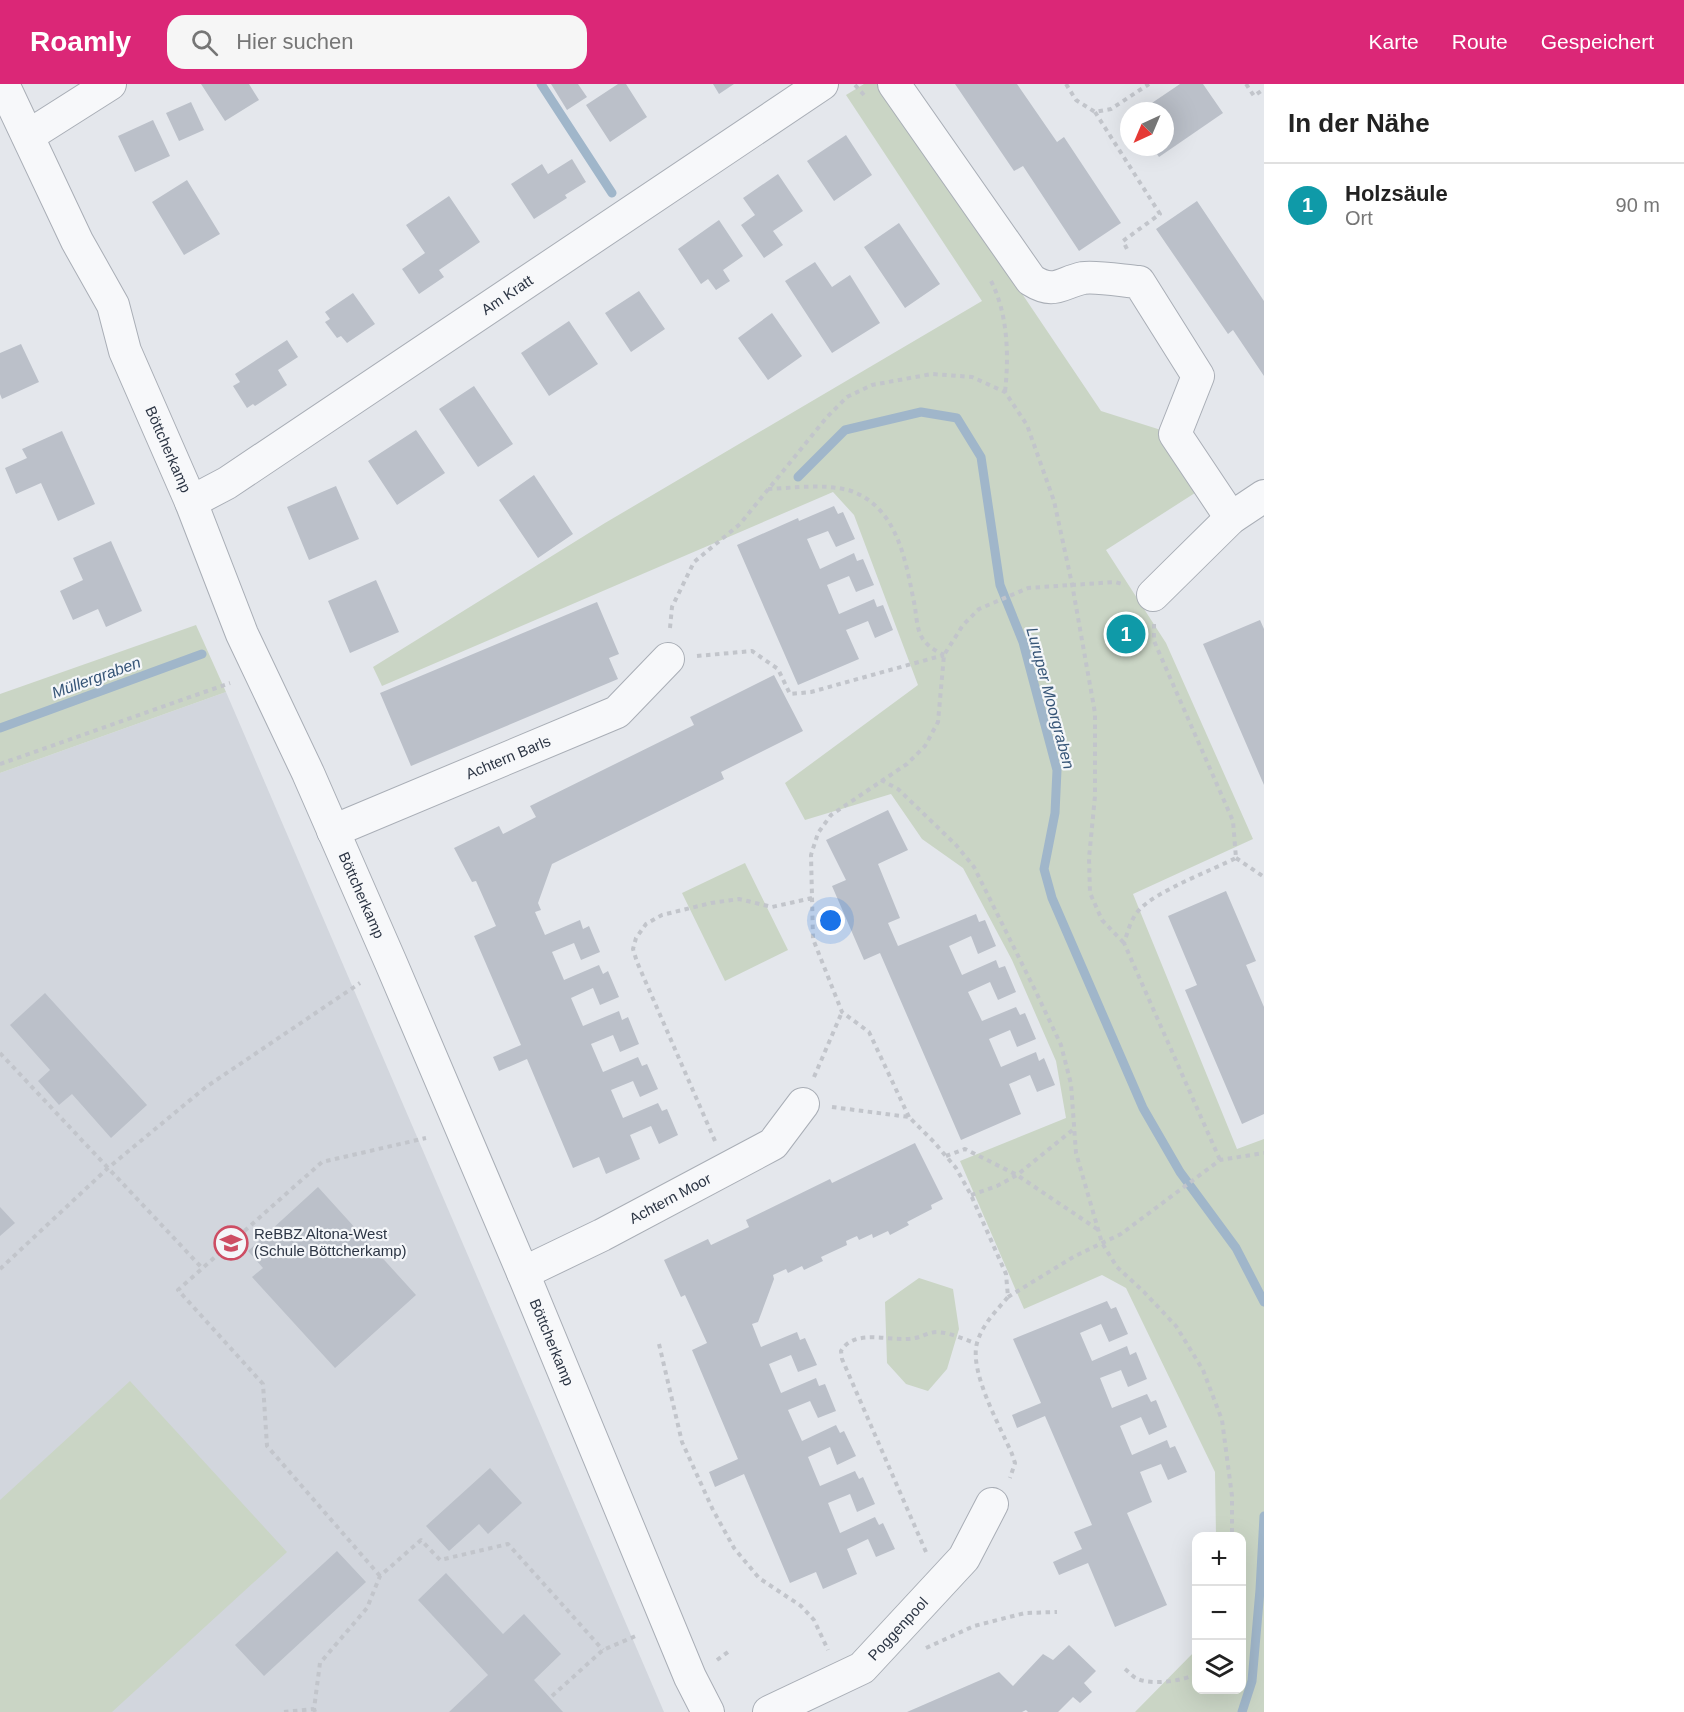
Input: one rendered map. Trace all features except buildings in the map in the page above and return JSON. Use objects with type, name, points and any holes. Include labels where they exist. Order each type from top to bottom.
[{"type":"street","name":"Böttcherkamp","points":[[3,84],[77,241],[113,305],[125,351],[191,502],[242,634],[308,773],[523,1273],[690,1677],[708,1712]]},
{"type":"street","points":[[28,136],[110,84]]},
{"type":"street","name":"Am Kratt","points":[[191,502],[227,483],[822,84]]},
{"type":"street","points":[[894,84],[1031,280],[1043,288],[1065,285],[1084,278],[1139,282],[1198,376],[1175,434],[1231,518]]},
{"type":"street","points":[[1153,595],[1231,518],[1264,496]]},
{"type":"street","name":"Achtern Barls","points":[[333,831],[617,712],[668,658]]},
{"type":"street","name":"Achtern Moor","points":[[523,1273],[602,1235],[772,1144],[803,1104]]},
{"type":"street","name":"Poggenpool","points":[[769,1712],[862,1668],[964,1558],[992,1504]]},
{"type":"path","points":[[855,84],[868,100]]},
{"type":"path","points":[[1066,84],[1076,100],[1095,112],[1160,214],[1123,241],[1134,260],[1139,282]]},
{"type":"path","points":[[1095,112],[1111,109],[1149,84]]},
{"type":"path","points":[[1246,84],[1254,96],[1264,89]]},
{"type":"path","points":[[987,274],[997,293],[1004,320],[1007,375],[1005,392]]},
{"type":"path","points":[[944,655],[811,692],[790,694],[778,669],[752,651],[668,658],[672,607],[694,562],[740,524],[833,410],[847,397],[872,385],[933,374],[972,377],[1005,392],[1027,425],[1054,501],[1072,584],[1095,713],[1095,796],[1089,858],[1090,893],[1102,920],[1124,943],[1220,1160]]},
{"type":"path","points":[[767,489],[829,488],[850,491],[872,501],[888,518],[904,556],[920,634],[931,648],[944,655]]},
{"type":"path","points":[[1008,1297],[1006,1274],[971,1195],[956,1168],[909,1117],[870,1032],[842,1012],[813,939],[811,855],[818,832],[831,815],[908,764],[925,746],[938,722],[944,655],[963,625],[979,609],[1028,588],[1115,582],[1153,595],[1154,641],[1233,821],[1236,858],[1264,878]]},
{"type":"path","points":[[0,764],[230,683]]},
{"type":"path","points":[[881,780],[898,789],[956,845],[974,867],[1061,1045],[1071,1084],[1076,1153],[1102,1243],[1117,1267],[1176,1326],[1203,1370],[1222,1420],[1232,1496],[1232,1532]]},
{"type":"path","points":[[1124,943],[1139,909],[1154,897],[1236,858]]},
{"type":"path","points":[[733,1166],[715,1141],[637,962],[633,949],[636,938],[646,924],[662,915],[711,903],[739,899],[772,906],[812,898]]},
{"type":"path","points":[[0,1269],[108,1168],[206,1087],[360,983]]},
{"type":"path","points":[[842,1012],[803,1104],[909,1117]]},
{"type":"path","points":[[0,1053],[203,1269]]},
{"type":"path","points":[[971,1195],[997,1186],[1017,1175],[1075,1128]]},
{"type":"path","points":[[380,1576],[267,1446],[263,1384],[178,1290],[322,1162],[426,1138]]},
{"type":"path","points":[[946,1156],[965,1149],[1017,1175],[1100,1230]]},
{"type":"path","points":[[992,1504],[1012,1475],[1015,1463],[979,1378],[975,1360],[977,1344],[986,1323],[1008,1297],[1075,1256],[1121,1234],[1220,1160],[1264,1153]]},
{"type":"path","points":[[940,1584],[842,1359],[841,1351],[853,1340],[867,1337],[915,1338],[934,1332],[950,1334],[977,1344]]},
{"type":"path","points":[[659,1344],[682,1442],[712,1510],[734,1548],[759,1578],[801,1606],[814,1620],[841,1678]]},
{"type":"path","points":[[284,1712],[314,1710],[320,1663],[367,1608],[380,1576],[421,1540],[440,1560],[508,1544],[603,1650]]},
{"type":"path","points":[[921,1650],[974,1626],[1025,1612],[1057,1612]]},
{"type":"path","points":[[552,1696],[603,1650],[638,1635]]},
{"type":"path","points":[[1125,1669],[1138,1679],[1156,1683],[1192,1676]]},
{"type":"shaded area","name":"ReBBZ Altona-West (Schule Böttcherkamp)","points":[[226,692],[664,1712],[0,1712],[0,773]]},
{"type":"green space","points":[[864,84],[881,84],[1101,411],[1161,430],[1198,491],[1106,550],[1166,643],[1253,839],[1133,894],[1237,1149],[1264,1139],[1264,1712],[1135,1712],[1192,1654],[1192,1694],[1246,1694],[1246,1532],[1216,1532],[1215,1472],[1126,1288],[1102,1275],[1024,1309],[960,1161],[1066,1118],[1056,1061],[1012,960],[963,868],[922,839],[891,794],[805,820],[785,783],[918,685],[854,515],[833,492],[382,686],[373,667],[605,523],[982,301],[846,95]]},
{"type":"green space","points":[[196,625],[226,692],[0,773],[0,694]]},
{"type":"green space","points":[[745,863],[788,950],[725,981],[682,893]]},
{"type":"green space","points":[[919,1278],[953,1289],[959,1329],[947,1369],[928,1391],[906,1384],[887,1363],[885,1302]]},
{"type":"green space","points":[[130,1381],[287,1552],[112,1712],[0,1712],[0,1500]]},
{"type":"waterway","points":[[541,84],[612,193]]},
{"type":"waterway","name":"Luruper Moorgraben","points":[[798,477],[845,430],[921,412],[957,418],[981,457],[1000,585],[1023,642],[1057,770],[1055,813],[1044,869],[1052,898],[1143,1108],[1180,1172],[1236,1248],[1264,1302]]},
{"type":"waterway","name":"Müllergraben","points":[[0,728],[202,654]]},
{"type":"waterway","name":"Luruper Moorgraben","points":[[1242,1712],[1252,1681],[1264,1516]]},
{"type":"place","name":"Holzsäule","points":[[1126,634]]},
{"type":"place","name":"ReBBZ Altona-West (Schule Böttcherkamp)","points":[[231,1243]]}]
